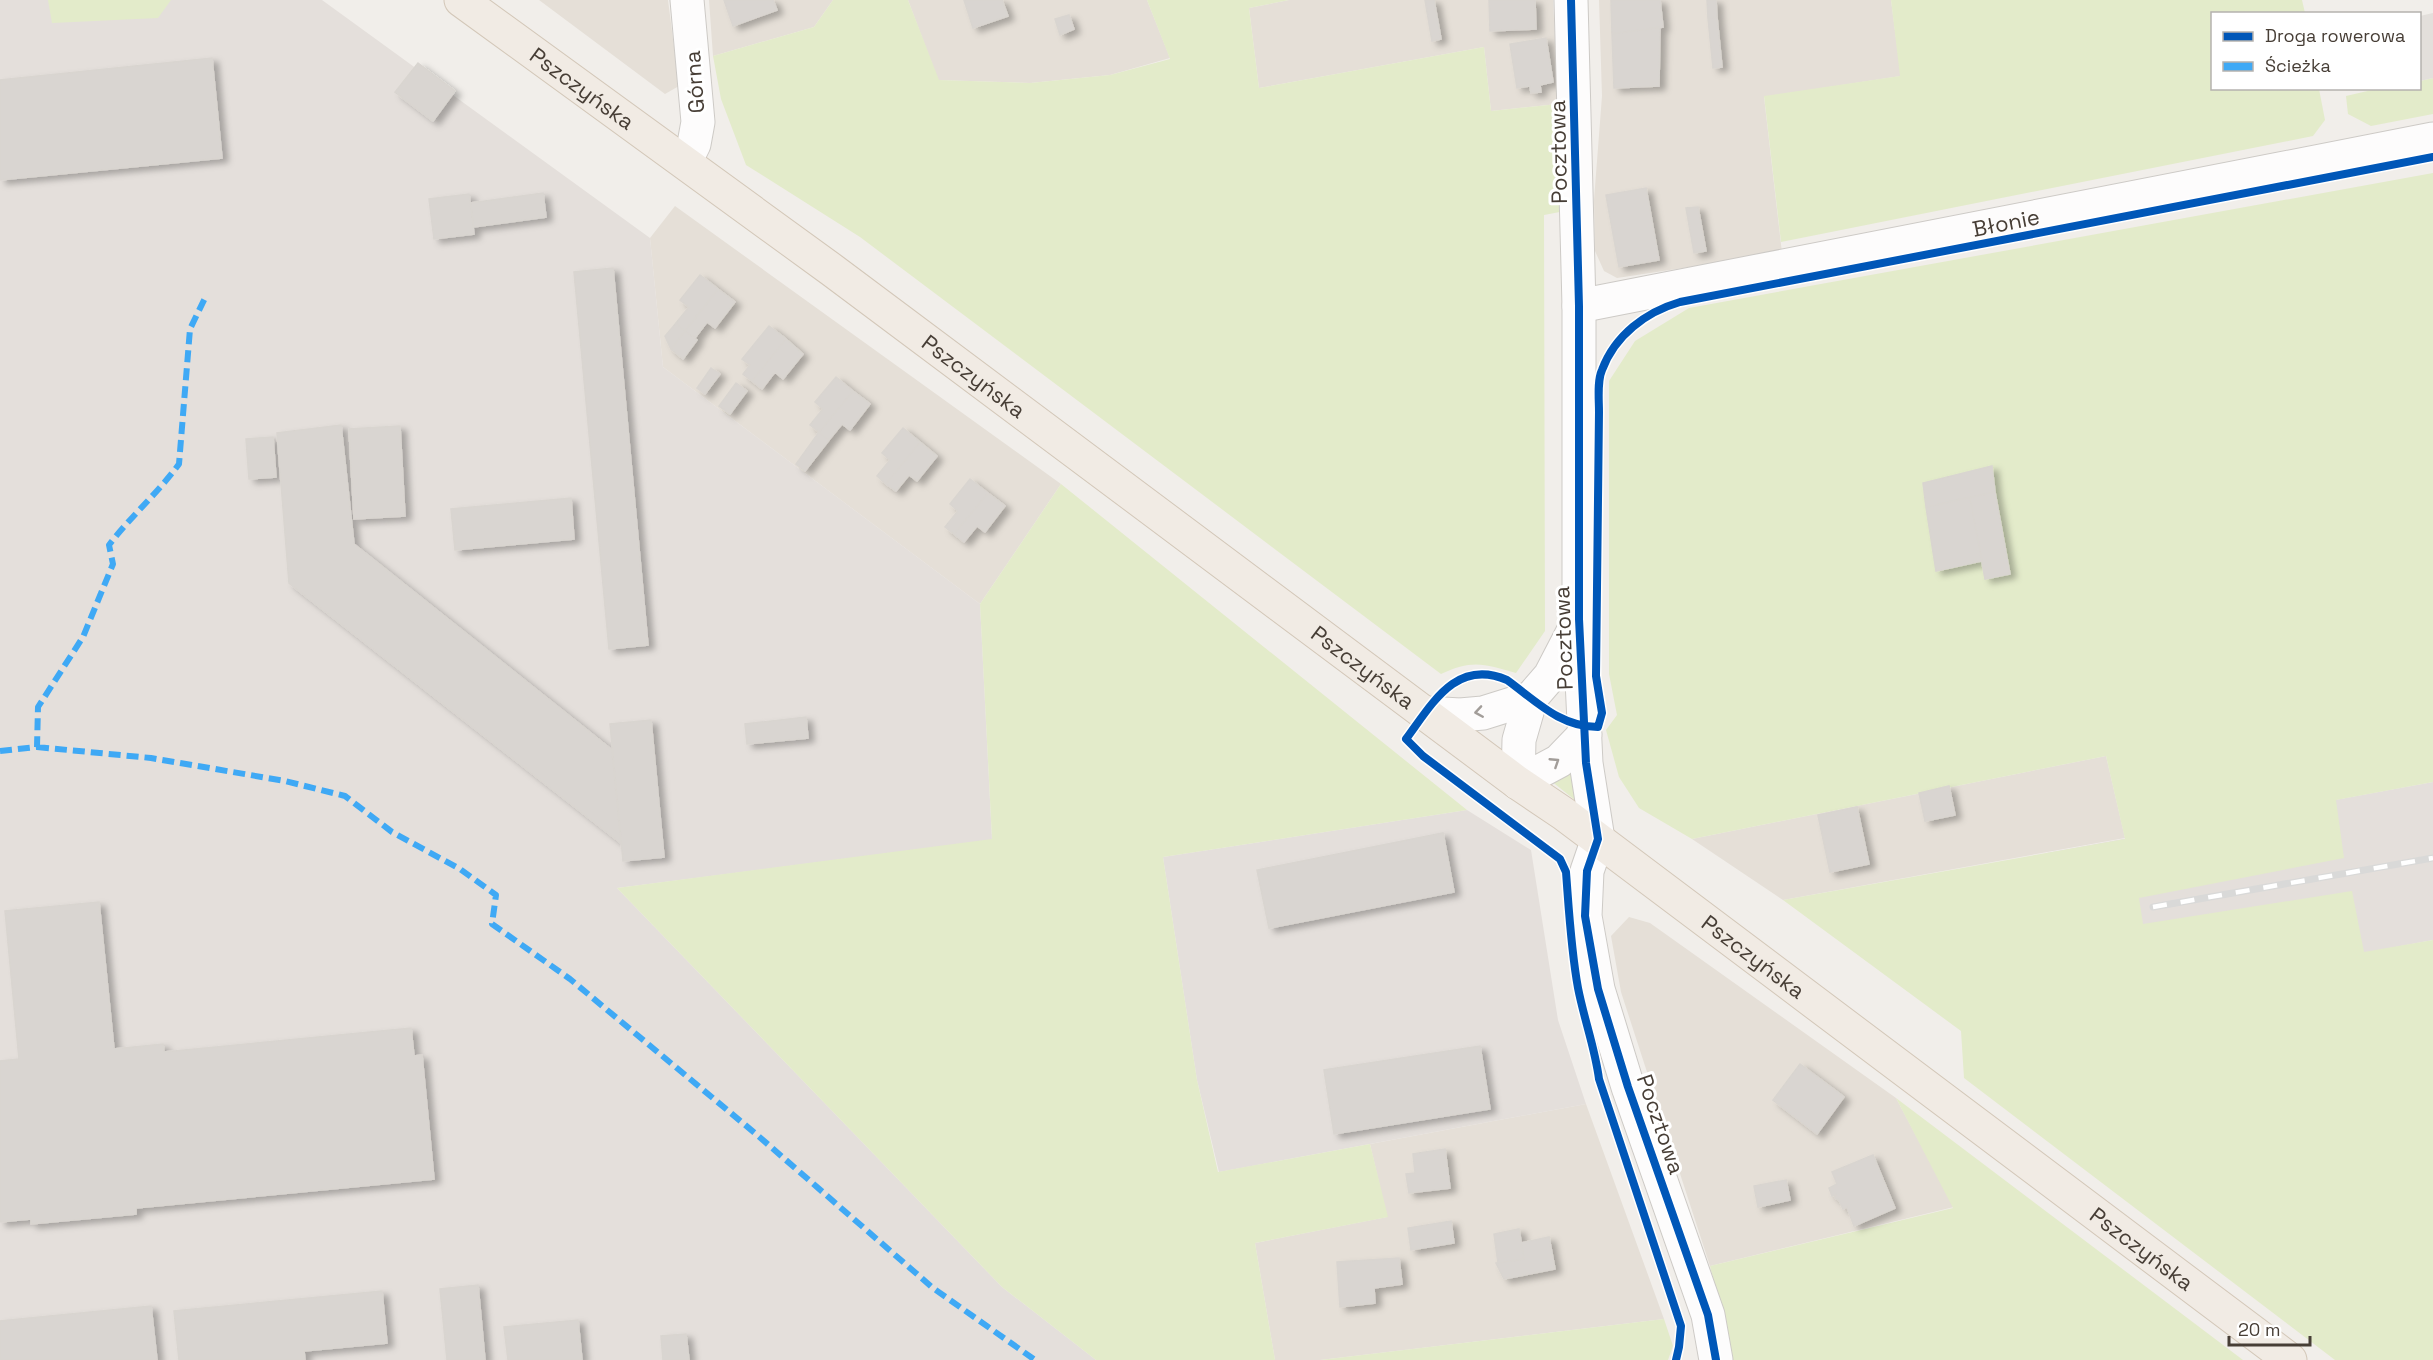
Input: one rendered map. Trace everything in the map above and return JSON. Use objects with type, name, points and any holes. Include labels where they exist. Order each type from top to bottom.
[{"type":"main road","name":"Pszczyńska","points":[[461,0],[685,162],[1426,712],[1518,783],[1598,839],[2290,1360]]},
{"type":"street","name":"Górna","points":[[685,162],[694,144],[698,122],[687,0]]},
{"type":"street","name":"Pocztowa","points":[[1571,0],[1579,306],[1580,619],[1588,781],[1598,839],[1587,871],[1585,916],[1591,962],[1628,1087],[1708,1315],[1716,1360]]},
{"type":"street","name":"Błonie","points":[[1579,306],[2433,139]]},
{"type":"street","name":"Pocztowa","points":[[1518,783],[1519,740],[1531,698],[1550,676],[1580,619]]},
{"type":"street","name":"Pocztowa","points":[[1426,712],[1460,715],[1483,713],[1531,698]]},
{"type":"street","points":[[1518,783],[1559,761],[1585,734]]},
{"type":"shaded area","points":[[0,0],[322,0],[650,238],[663,367],[980,604],[992,840],[617,888],[1002,1287],[1096,1360],[0,1360]]},
{"type":"shaded area","points":[[539,0],[668,0],[679,86],[665,94]]},
{"type":"shaded area","points":[[709,0],[833,0],[814,27],[713,56]]},
{"type":"shaded area","points":[[908,0],[1147,0],[1170,58],[1110,75],[1030,83],[938,80]]},
{"type":"shaded area","points":[[1289,0],[1553,0],[1558,104],[1491,111],[1484,47],[1259,88],[1249,8]]},
{"type":"shaded area","points":[[1599,0],[1891,0],[1901,76],[1764,97],[1782,253],[1617,278],[1604,271],[1595,251],[1594,200],[1602,96]]},
{"type":"shaded area","points":[[2433,13],[2433,78],[2421,81],[2421,16]]},
{"type":"shaded area","points":[[675,206],[1061,484],[980,604],[663,367],[650,238]]},
{"type":"shaded area","points":[[2106,756],[2125,838],[1783,900],[1692,839]]},
{"type":"shaded area","points":[[2433,782],[2433,940],[2074,1007],[2047,853]]},
{"type":"shaded area","points":[[1467,810],[1531,850],[1558,1020],[1586,1104],[1219,1172],[1197,1080],[1163,857]]},
{"type":"shaded area","points":[[1629,917],[1650,923],[1896,1098],[1954,1207],[1710,1266],[1621,992],[1611,936]]},
{"type":"shaded area","points":[[1586,1104],[1664,1319],[1320,1360],[1275,1360],[1255,1243],[1387,1217],[1370,1144]]},
{"type":"green space","points":[[48,0],[171,0],[158,18],[52,23]]},
{"type":"green space","points":[[833,0],[908,0],[939,80],[1030,83],[1110,75],[1170,59],[1147,0],[1289,0],[1249,8],[1259,88],[1484,47],[1491,111],[1558,104],[1565,211],[1544,215],[1545,631],[1516,673],[1496,667],[1470,665],[1441,674],[860,237],[746,165],[721,99],[713,56],[814,27]]},
{"type":"green space","points":[[1891,0],[2302,0],[2305,12],[2211,12],[2211,90],[2319,90],[2325,120],[2313,136],[1781,242],[1764,96],[1900,76]]},
{"type":"green space","points":[[2433,78],[2433,114],[2371,126],[2348,114],[2346,96],[2372,90],[2421,90],[2421,81]]},
{"type":"green space","points":[[2433,173],[2433,782],[2336,800],[2344,858],[2139,898],[2143,924],[2352,891],[2364,952],[2433,940],[2433,1360],[2335,1360],[1964,1078],[1961,1031],[1783,900],[2125,839],[2106,756],[1692,839],[1639,808],[1619,777],[1606,730],[1617,715],[1609,674],[1609,381],[1635,341],[1689,308]]},
{"type":"green space","points":[[1061,484],[1467,810],[1163,857],[1197,1080],[1218,1172],[1370,1144],[1388,1217],[1255,1243],[1275,1360],[1096,1360],[1002,1287],[617,888],[992,839],[980,604]]},
{"type":"green space","points":[[1574,763],[1581,805],[1550,780]]},
{"type":"green space","points":[[1896,1098],[2243,1360],[1733,1360],[1710,1266],[1953,1208]]},
{"type":"green space","points":[[1664,1319],[1673,1346],[1668,1360],[1320,1360]]},
{"type":"building","points":[[724,0],[773,0],[777,10],[733,26]]},
{"type":"building","points":[[964,0],[1002,0],[1008,16],[973,28]]},
{"type":"building","points":[[1425,0],[1434,0],[1441,39],[1432,41]]},
{"type":"building","points":[[1489,0],[1535,0],[1536,29],[1490,31]]},
{"type":"building","points":[[1611,0],[1660,0],[1663,27],[1612,34]]},
{"type":"building","points":[[1707,0],[1716,0],[1717,17],[1708,18]]},
{"type":"building","points":[[1069,15],[1074,29],[1060,35],[1055,19]]},
{"type":"building","points":[[1717,17],[1722,67],[1713,68],[1708,18]]},
{"type":"building","points":[[1660,27],[1659,86],[1614,88],[1612,34]]},
{"type":"building","points":[[1546,38],[1553,82],[1540,85],[1541,92],[1531,93],[1530,86],[1517,88],[1510,44]]},
{"type":"building","points":[[212,58],[222,158],[0,180],[0,80]]},
{"type":"building","points":[[418,63],[455,91],[433,121],[395,92]]},
{"type":"building","points":[[1646,188],[1659,260],[1619,267],[1606,195]]},
{"type":"building","points":[[543,193],[546,217],[474,227],[471,203]]},
{"type":"building","points":[[469,194],[474,234],[434,239],[429,199]]},
{"type":"building","points":[[1698,207],[1706,251],[1694,253],[1686,208]]},
{"type":"building","points":[[613,268],[648,645],[609,649],[574,272]]},
{"type":"building","points":[[700,275],[718,289],[685,331],[676,323],[689,307],[680,300]]},
{"type":"building","points":[[718,289],[735,302],[715,328],[707,322],[695,338],[685,331]]},
{"type":"building","points":[[676,323],[685,331],[671,349],[665,336]]},
{"type":"building","points":[[769,326],[786,339],[752,381],[743,374],[750,365],[742,359]]},
{"type":"building","points":[[685,331],[697,340],[683,359],[671,349]]},
{"type":"building","points":[[786,339],[803,354],[783,379],[775,372],[762,389],[752,381]]},
{"type":"building","points":[[711,368],[720,374],[705,394],[697,388]]},
{"type":"building","points":[[836,377],[853,391],[819,432],[810,425],[823,409],[815,402]]},
{"type":"building","points":[[736,383],[747,391],[730,414],[719,406]]},
{"type":"building","points":[[853,391],[870,404],[850,430],[842,424],[829,440],[819,432]]},
{"type":"building","points":[[341,425],[354,544],[612,750],[621,843],[289,583],[277,433]]},
{"type":"building","points":[[400,426],[405,516],[354,519],[349,429]]},
{"type":"building","points":[[903,428],[920,442],[886,484],[877,476],[890,460],[882,453]]},
{"type":"building","points":[[819,432],[829,440],[805,471],[796,464]]},
{"type":"building","points":[[273,437],[276,477],[249,479],[246,439]]},
{"type":"building","points":[[920,442],[937,456],[917,481],[909,475],[896,491],[886,484]]},
{"type":"building","points":[[1992,466],[1995,492],[1926,507],[1923,483]]},
{"type":"building","points":[[970,479],[988,493],[954,534],[945,527],[958,511],[950,504]]},
{"type":"building","points":[[1995,492],[2010,574],[1985,579],[1970,497]]},
{"type":"building","points":[[988,493],[1005,506],[985,532],[977,526],[964,542],[954,534]]},
{"type":"building","points":[[1970,497],[1982,561],[1936,571],[1926,507]]},
{"type":"building","points":[[571,498],[574,539],[455,550],[451,509]]},
{"type":"building","points":[[806,717],[808,738],[747,744],[745,724]]},
{"type":"building","points":[[651,720],[664,857],[623,861],[610,724]]},
{"type":"building","points":[[1949,786],[1955,815],[1925,821],[1919,793]]},
{"type":"building","points":[[1857,807],[1869,864],[1830,872],[1818,815]]},
{"type":"building","points":[[1443,833],[1454,892],[1269,928],[1257,870]]},
{"type":"building","points":[[99,902],[114,1049],[163,1044],[164,1052],[411,1028],[414,1056],[422,1055],[434,1179],[136,1208],[136,1214],[31,1224],[31,1219],[0,1222],[0,1061],[19,1059],[5,911]]},
{"type":"building","points":[[1480,1046],[1490,1109],[1334,1134],[1324,1070]]},
{"type":"building","points":[[1800,1064],[1844,1097],[1817,1134],[1773,1100]]},
{"type":"building","points":[[1445,1149],[1450,1188],[1409,1193],[1406,1174],[1415,1173],[1413,1154]]},
{"type":"building","points":[[1873,1155],[1895,1208],[1854,1226],[1847,1207],[1843,1209],[1839,1200],[1835,1198],[1836,1194],[1832,1196],[1829,1188],[1837,1184],[1832,1172]]},
{"type":"building","points":[[1786,1180],[1790,1200],[1758,1207],[1754,1186]]},
{"type":"building","points":[[1451,1221],[1454,1243],[1411,1250],[1408,1228]]},
{"type":"building","points":[[1519,1229],[1524,1259],[1498,1263],[1494,1234]]},
{"type":"building","points":[[1549,1237],[1555,1269],[1504,1279],[1496,1263],[1524,1259],[1521,1243]]},
{"type":"building","points":[[1399,1258],[1402,1284],[1374,1288],[1375,1303],[1340,1307],[1337,1262]]},
{"type":"building","points":[[478,1285],[485,1360],[447,1360],[440,1289]]},
{"type":"building","points":[[382,1291],[387,1343],[304,1351],[305,1360],[179,1360],[174,1311]]},
{"type":"building","points":[[151,1306],[157,1360],[0,1360],[0,1321]]},
{"type":"building","points":[[578,1320],[582,1360],[508,1360],[504,1327]]},
{"type":"building","points":[[686,1334],[689,1360],[663,1360],[661,1336]]},
{"type":"railway","points":[[2153,907],[2433,858]]},
{"type":"marked path","points":[[0,751],[37,747],[38,707],[83,637],[113,564],[109,545],[179,464],[190,329],[205,298]]},
{"type":"marked path","points":[[37,747],[151,758],[285,781],[345,796],[392,832],[460,869],[496,895],[492,924],[570,979],[756,1134],[933,1288],[1035,1360]]},
{"type":"cycle path","points":[[1571,0],[1579,306],[1579,619],[1586,763],[1598,839],[1587,871],[1585,916],[1598,989],[1628,1087],[1708,1315],[1716,1360]]},
{"type":"cycle path","points":[[1676,1360],[1681,1326],[1599,1079],[1580,1000],[1572,945],[1566,872],[1560,859],[1423,756],[1406,739],[1447,688],[1473,675],[1489,675],[1507,680],[1560,718],[1584,726],[1598,727],[1602,713],[1596,676],[1599,390],[1600,374],[1608,357],[1623,336],[1633,327],[1655,312],[1680,302],[2433,157]]}]
